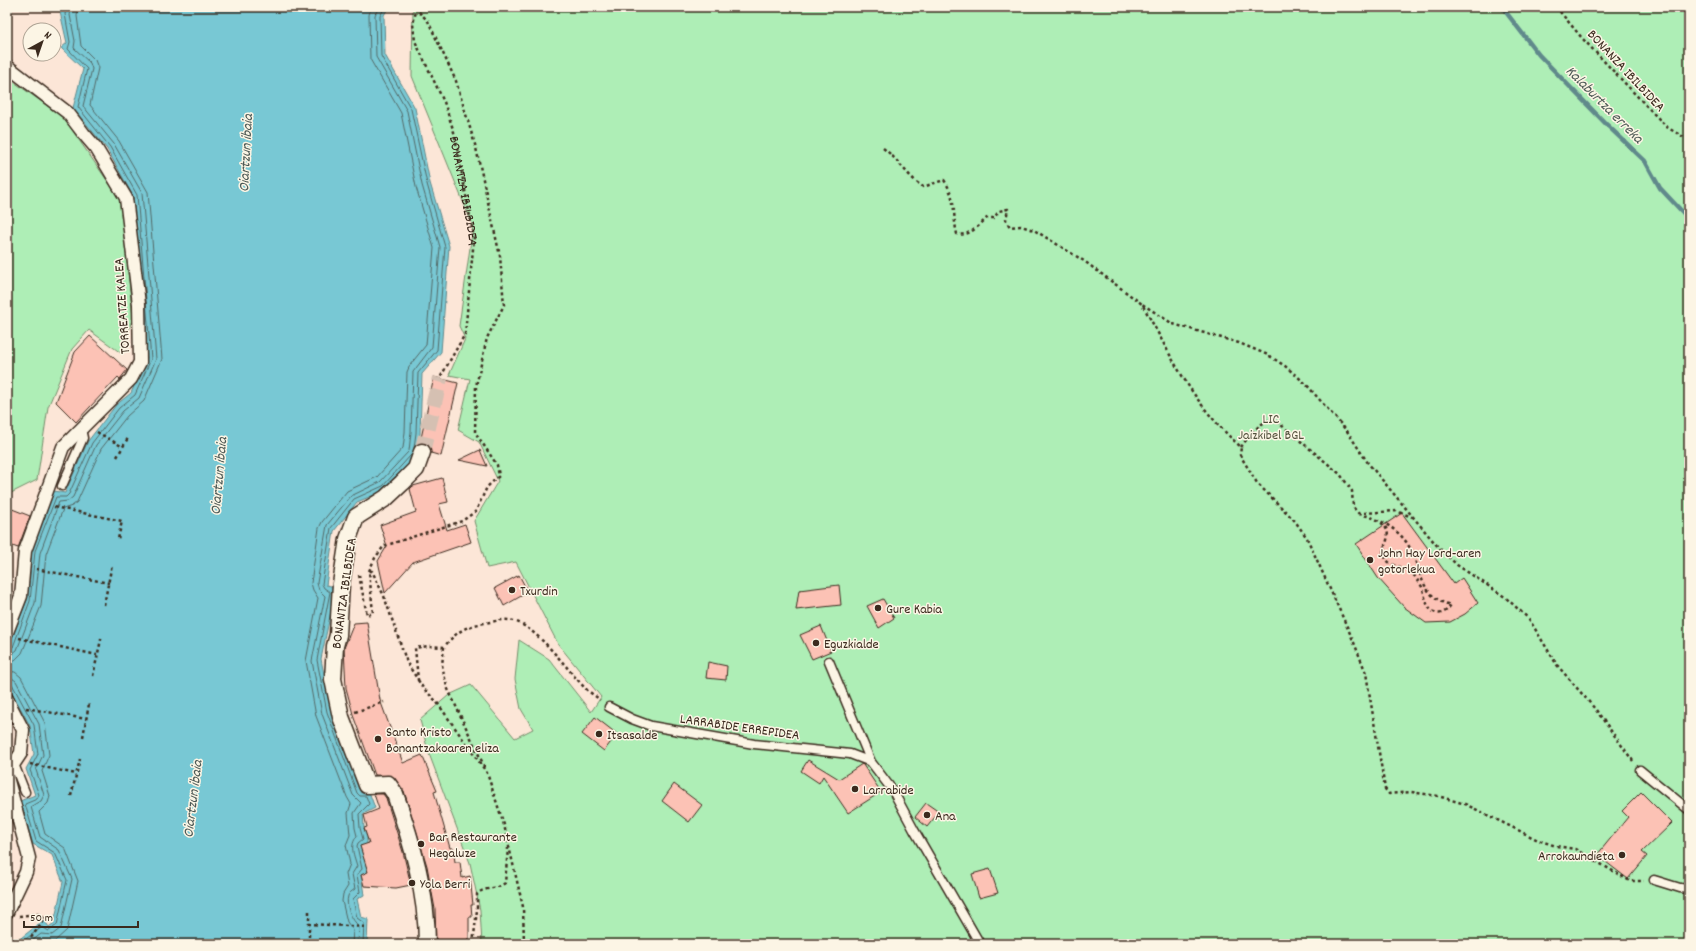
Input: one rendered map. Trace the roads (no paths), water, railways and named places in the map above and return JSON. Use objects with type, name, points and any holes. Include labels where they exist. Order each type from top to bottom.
[{"type":"street","name":"TORREATZE KALEA","points":[[7,66],[68,112],[96,148],[126,198],[139,304],[140,362],[131,379],[63,447],[24,551],[21,596],[10,634]]},
{"type":"street","name":"BONANTZA IBILBIDEA","points":[[422,452],[416,469],[402,483],[386,498],[356,517],[348,539],[341,584],[338,635],[335,646],[333,679],[341,717],[367,785],[388,784],[395,794],[421,884],[427,919],[427,944]]},
{"type":"street","points":[[7,700],[23,730],[21,753],[9,771],[29,858],[26,872],[11,914]]},
{"type":"lane","points":[[62,486],[83,438],[81,429]]},
{"type":"lane","points":[[829,661],[871,762],[893,791],[980,944]]},
{"type":"lane","name":"LARRABIDE ERREPIDEA","points":[[609,707],[632,719],[652,726],[754,744],[850,754],[871,762]]},
{"type":"lane","points":[[1640,770],[1689,810]]},
{"type":"lane","points":[[9,771],[25,792]]},
{"type":"lane","points":[[1654,880],[1680,888],[1689,888]]},
{"type":"water","name":"Oiartzun ibaia","points":[[65,7],[389,7],[384,15],[385,55],[415,108],[430,183],[449,246],[441,352],[422,374],[420,433],[417,455],[386,490],[357,502],[334,531],[326,585],[336,587],[321,659],[331,711],[361,793],[368,789],[375,808],[363,814],[367,844],[360,846],[368,872],[361,875],[364,895],[357,899],[361,917],[368,919],[367,944],[19,944],[17,941],[44,920],[49,927],[54,923],[63,882],[52,855],[33,844],[20,801],[35,795],[26,769],[34,754],[30,726],[7,683],[7,651],[27,600],[31,551],[54,491],[65,493],[88,441],[116,405],[131,393],[147,358],[133,196],[107,149],[73,108],[83,69],[62,49],[67,43],[60,12]]},
{"type":"waterway","name":"Kalaburtza erreka","points":[[1502,7],[1539,55],[1607,125],[1645,161],[1660,188],[1689,219]]},
{"type":"tunnel","points":[[422,452],[440,378]]},
{"type":"place","name":"John Hay Lord-aren gotorlekua","points":[[1370,560]]},
{"type":"place","name":"Txurdin","points":[[512,590]]},
{"type":"place","name":"Gure Kabia","points":[[878,608]]},
{"type":"place","name":"Eguzkialde","points":[[816,643]]},
{"type":"place","name":"Itsasalde","points":[[599,734]]},
{"type":"place","name":"Santo Kristo Bonantzakoaren eliza","points":[[378,739]]},
{"type":"place","name":"Larrabide","points":[[855,789]]},
{"type":"place","name":"Ana","points":[[927,815]]},
{"type":"place","name":"Bar Restaurante Hegaluze","points":[[421,844]]},
{"type":"place","name":"Arrokaundieta","points":[[1622,855]]},
{"type":"place","name":"Yola Berri","points":[[412,883]]},
{"type":"park label","name":"LIC Jaizkibel BGL","points":[[1271,426]]}]
